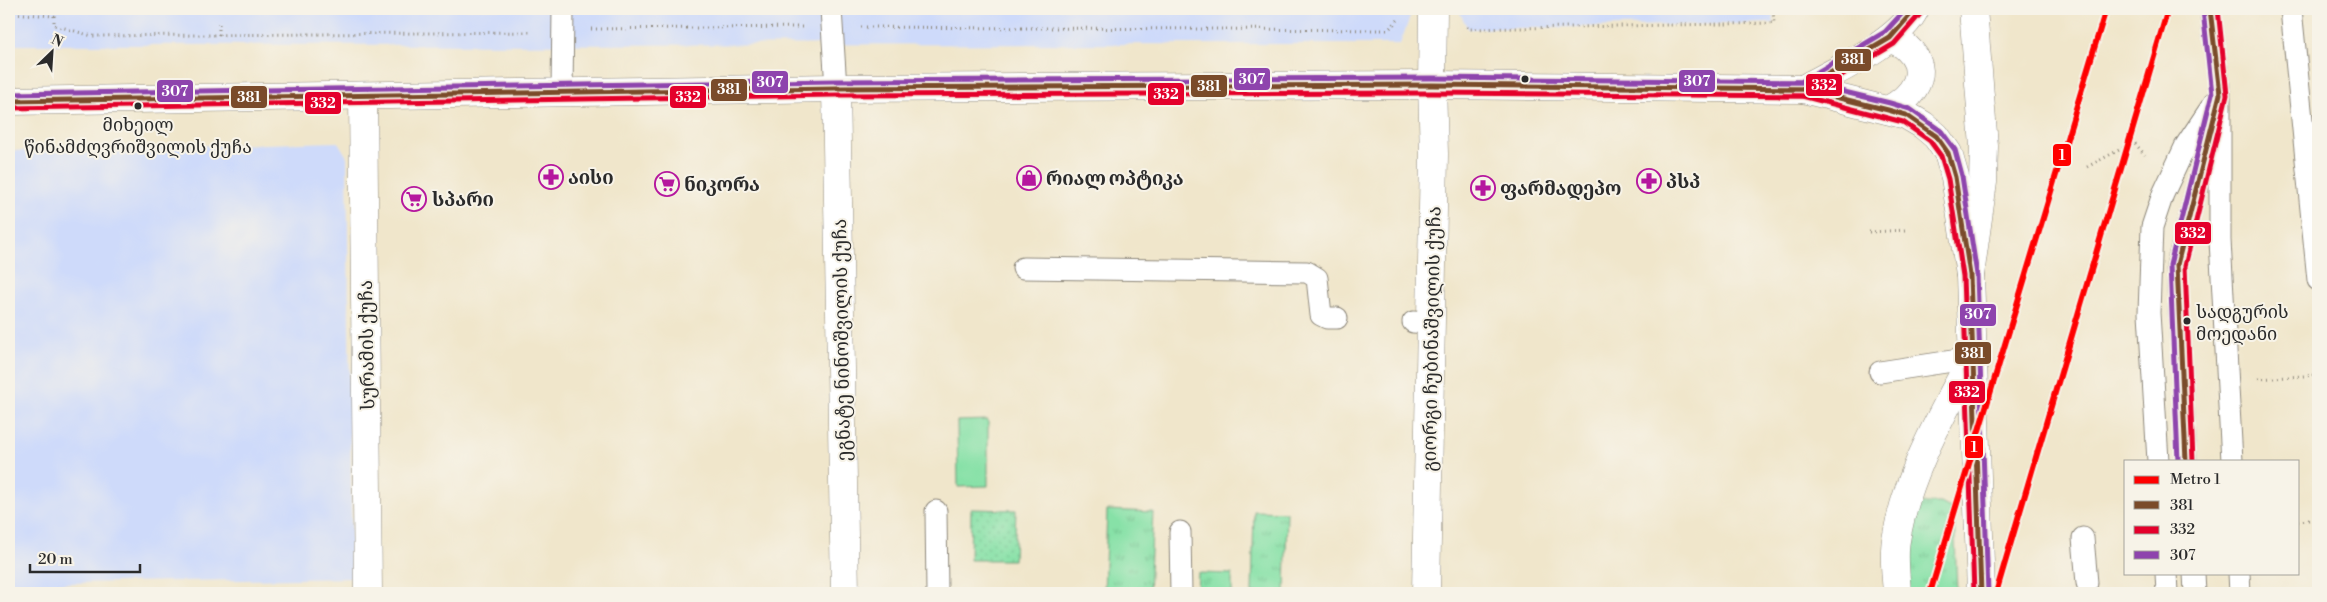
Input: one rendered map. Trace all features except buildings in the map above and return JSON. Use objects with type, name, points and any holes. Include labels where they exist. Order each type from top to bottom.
[{"type":"main road","name":"გიორგი ჩუბინაშვილის ქუჩა","points":[[1426,593],[1422,322],[1434,154],[1432,85],[1434,9]]},
{"type":"main road","points":[[1803,89],[1890,38],[1915,9]]},
{"type":"main road","points":[[1970,275],[1983,182],[1984,146],[1973,9]]},
{"type":"main road","points":[[1888,110],[1910,96],[1915,86],[1918,72],[1916,60],[1907,48],[1890,38]]},
{"type":"main road","points":[[9,101],[836,88],[1432,85],[1803,89],[1888,110],[1906,115],[1923,125],[1936,136],[1948,153],[1955,177],[1970,275],[1981,593]]},
{"type":"main road","name":"ეგნატე ნინოშვილის ქუჩა","points":[[836,88],[845,593]]},
{"type":"main road","name":"სურამის ქუჩა","points":[[363,96],[368,593]]},
{"type":"main road","points":[[1897,593],[1896,542],[1908,487],[1931,436],[1972,358]]},
{"type":"lane","points":[[562,92],[563,9]]},
{"type":"lane","points":[[2210,9],[2220,94],[2220,240],[2232,460]]},
{"type":"lane","points":[[2291,9],[2318,280]]},
{"type":"lane","points":[[831,18],[836,88]]},
{"type":"lane","points":[[2158,460],[2149,313],[2152,227],[2163,194],[2186,145],[2220,94]]},
{"type":"lane","points":[[2186,460],[2177,265],[2220,94]]},
{"type":"lane","points":[[1023,268],[1307,272],[1317,278],[1321,315],[1328,318],[1337,318]]},
{"type":"lane","points":[[1880,372],[1972,358]]},
{"type":"lane","points":[[936,511],[937,593]]},
{"type":"lane","points":[[1180,532],[1181,593]]},
{"type":"lane","points":[[2084,538],[2088,584]]},
{"type":"lane","points":[[2166,574],[2167,593]]},
{"type":"lane","points":[[2194,574],[2195,593]]},
{"type":"lane","points":[[2239,574],[2240,593]]},
{"type":"path","points":[[1465,22],[1468,29],[1774,23],[1773,9]]},
{"type":"path","points":[[9,13],[54,16],[54,24],[92,36],[563,32],[602,28],[831,18],[1388,30],[1401,16]]},
{"type":"path","points":[[219,21],[219,36]]},
{"type":"path","points":[[2088,167],[2134,142],[2145,155]]},
{"type":"path","points":[[1869,232],[1906,230]]},
{"type":"path","points":[[2300,521],[2318,519]]},
{"type":"shaded area","points":[[9,9],[1413,9],[1400,44],[9,45]]},
{"type":"shaded area","points":[[1458,9],[1773,9],[1774,23],[1468,29]]},
{"type":"shaded area","points":[[338,142],[347,157],[352,578],[9,584],[9,151]]},
{"type":"green space","points":[[988,420],[988,486],[958,487],[957,421]]},
{"type":"green space","points":[[1924,503],[1941,503],[1954,510],[1957,593],[1908,593],[1906,514]]},
{"type":"green space","points":[[971,509],[1016,510],[1014,560],[970,560]]},
{"type":"green space","points":[[1107,510],[1153,512],[1149,593],[1104,593]]},
{"type":"green space","points":[[1254,511],[1287,512],[1285,593],[1252,593]]},
{"type":"green space","points":[[1198,573],[1232,574],[1232,593],[1197,593]]},
{"type":"metro line","name":"1","points":[[1930,593],[2106,9]]},
{"type":"metro line","name":"1","points":[[1996,593],[2168,9]]},
{"type":"transit line","name":"307","points":[[1780,82],[1801,82],[1885,32],[1906,9]]},
{"type":"transit line","name":"381","points":[[1780,89],[1803,89],[1890,38],[1915,9]]},
{"type":"transit line","name":"381","points":[[2186,460],[2177,265],[2220,94],[2210,9]]},
{"type":"transit line","name":"332","points":[[2193,460],[2185,266],[2227,95],[2218,9]]},
{"type":"transit line","name":"307","points":[[2178,460],[2170,265],[2212,94],[2203,10]]},
{"type":"transit line","name":"332","points":[[1780,96],[1806,96],[1894,44],[1921,13]]},
{"type":"transit line","name":"307","points":[[9,94],[836,81],[1432,78],[1803,82],[1890,103],[1910,109],[1941,131],[1955,150],[1962,176],[1977,275],[1988,593]]},
{"type":"transit line","name":"381","points":[[9,101],[836,88],[1432,85],[1803,89],[1888,110],[1906,115],[1936,136],[1948,153],[1955,177],[1970,275],[1981,593]]},
{"type":"transit line","name":"332","points":[[9,108],[836,95],[1432,93],[1802,96],[1903,122],[1930,141],[1941,156],[1948,179],[1963,276],[1974,593]]},
{"type":"place","name":"მიხეილ წინამძღვრიშვილის ქუჩა","points":[[138,106]]},
{"type":"place","name":"აისი","points":[[551,177]]},
{"type":"place","name":"რიალ ოპტიკა","points":[[1029,178]]},
{"type":"place","name":"პსპ","points":[[1649,181]]},
{"type":"place","name":"ნიკორა","points":[[667,184]]},
{"type":"place","name":"ფარმადეპო","points":[[1483,188]]},
{"type":"place","name":"სპარი","points":[[414,199]]},
{"type":"place","name":"სადგურის მოედანი","points":[[2187,321]]}]
